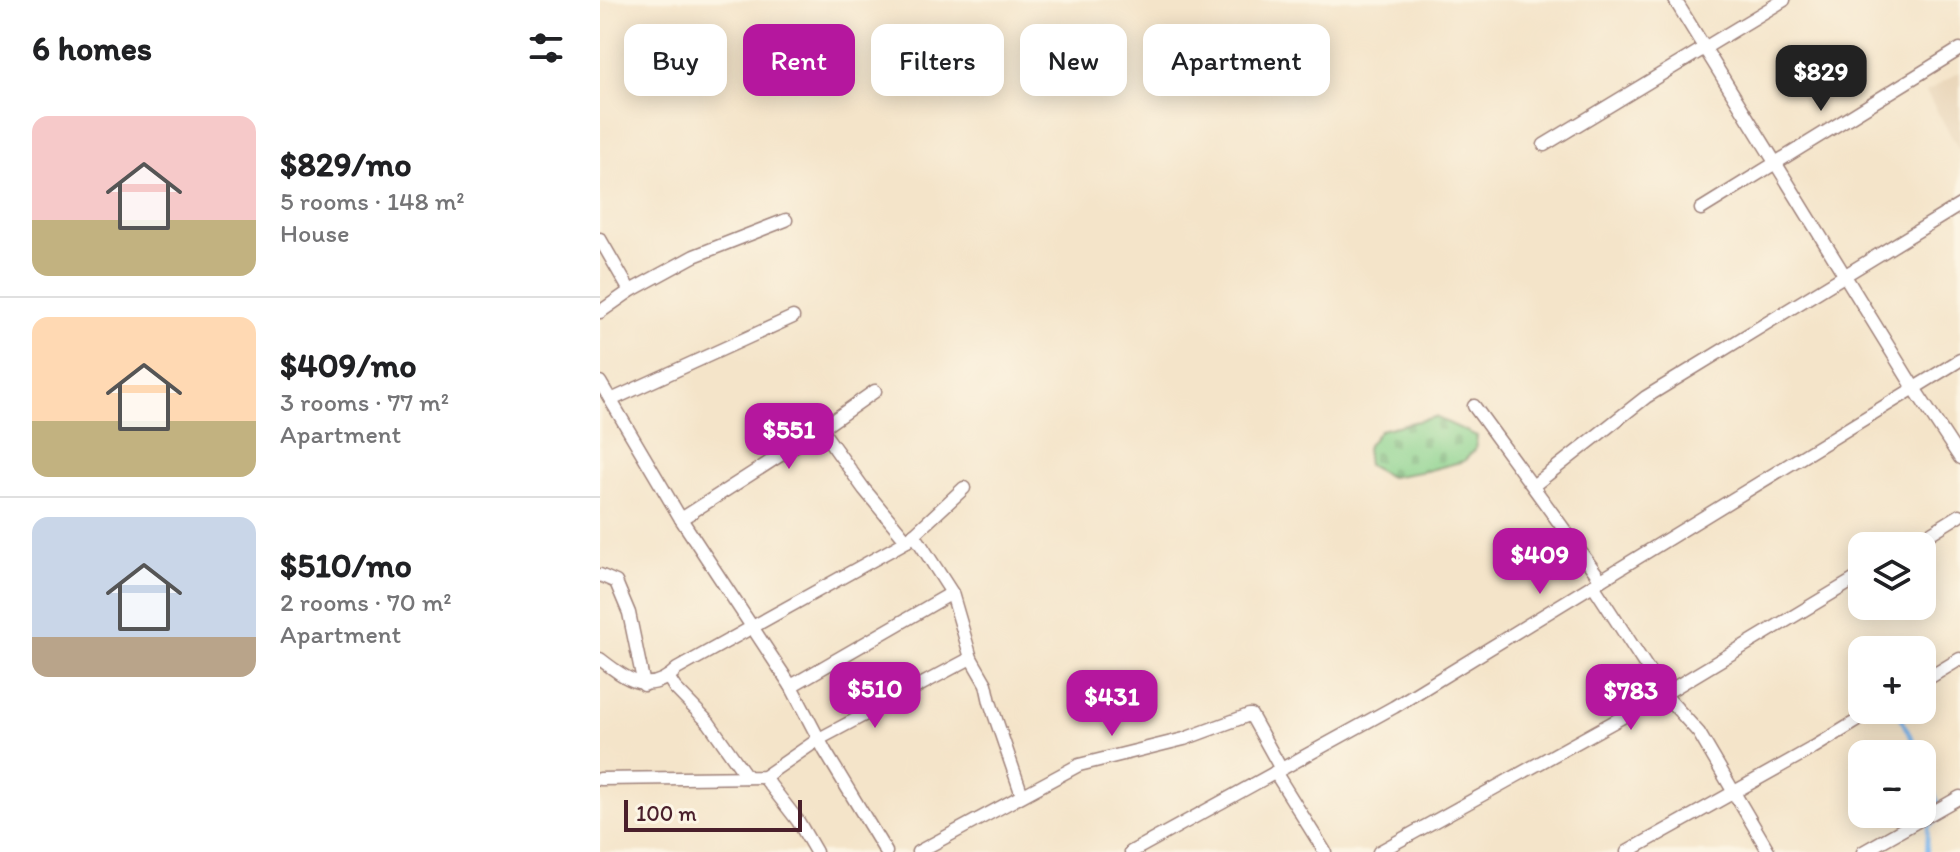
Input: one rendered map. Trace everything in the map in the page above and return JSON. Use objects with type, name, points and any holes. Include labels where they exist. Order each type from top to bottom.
[{"type":"street","points":[[1675,0],[1960,458]]},
{"type":"street","points":[[1544,145],[1784,0]]},
{"type":"street","points":[[1701,209],[1960,49]]},
{"type":"street","points":[[1533,486],[1646,397],[1960,205]]},
{"type":"street","points":[[600,312],[630,291],[694,256],[786,220]]},
{"type":"street","points":[[600,239],[630,291]]},
{"type":"street","points":[[611,400],[793,317]]},
{"type":"street","points":[[1131,852],[1394,707],[1960,360]]},
{"type":"street","points":[[600,382],[681,519],[791,686],[886,852]]},
{"type":"street","points":[[681,519],[875,391]]},
{"type":"street","points":[[1474,406],[1533,486],[1597,582],[1664,694],[1699,733],[1769,852]]},
{"type":"street","points":[[821,429],[864,489],[910,537],[952,593],[971,658],[986,684],[1022,795]]},
{"type":"street","points":[[600,659],[622,676],[644,685],[668,677],[677,669],[910,537],[964,488]]},
{"type":"street","points":[[1933,532],[1960,515]]},
{"type":"street","points":[[600,575],[616,582],[629,613],[644,685]]},
{"type":"street","points":[[1379,852],[1664,694],[1848,583]]},
{"type":"street","points":[[791,686],[952,593]]},
{"type":"street","points":[[600,779],[764,777],[819,739],[971,658]]},
{"type":"street","points":[[1936,674],[1960,659]]},
{"type":"street","points":[[668,677],[709,723],[747,777]]},
{"type":"street","points":[[918,852],[1079,765],[1184,739],[1251,715],[1278,771],[1325,852]]},
{"type":"street","points":[[1627,852],[1851,724]]},
{"type":"street","points":[[764,777],[798,821],[816,852]]},
{"type":"street","points":[[1863,852],[1960,797]]},
{"type":"shaded area","points":[[1960,72],[1960,151],[1926,92]]},
{"type":"green space","points":[[1435,417],[1477,436],[1475,450],[1464,461],[1390,477],[1368,465],[1366,448],[1380,430]]},
{"type":"waterway","points":[[1904,724],[1913,740]]},
{"type":"waterway","points":[[1936,797],[1943,816],[1936,821]]},
{"type":"waterway","points":[[1927,852],[1928,828]]}]
